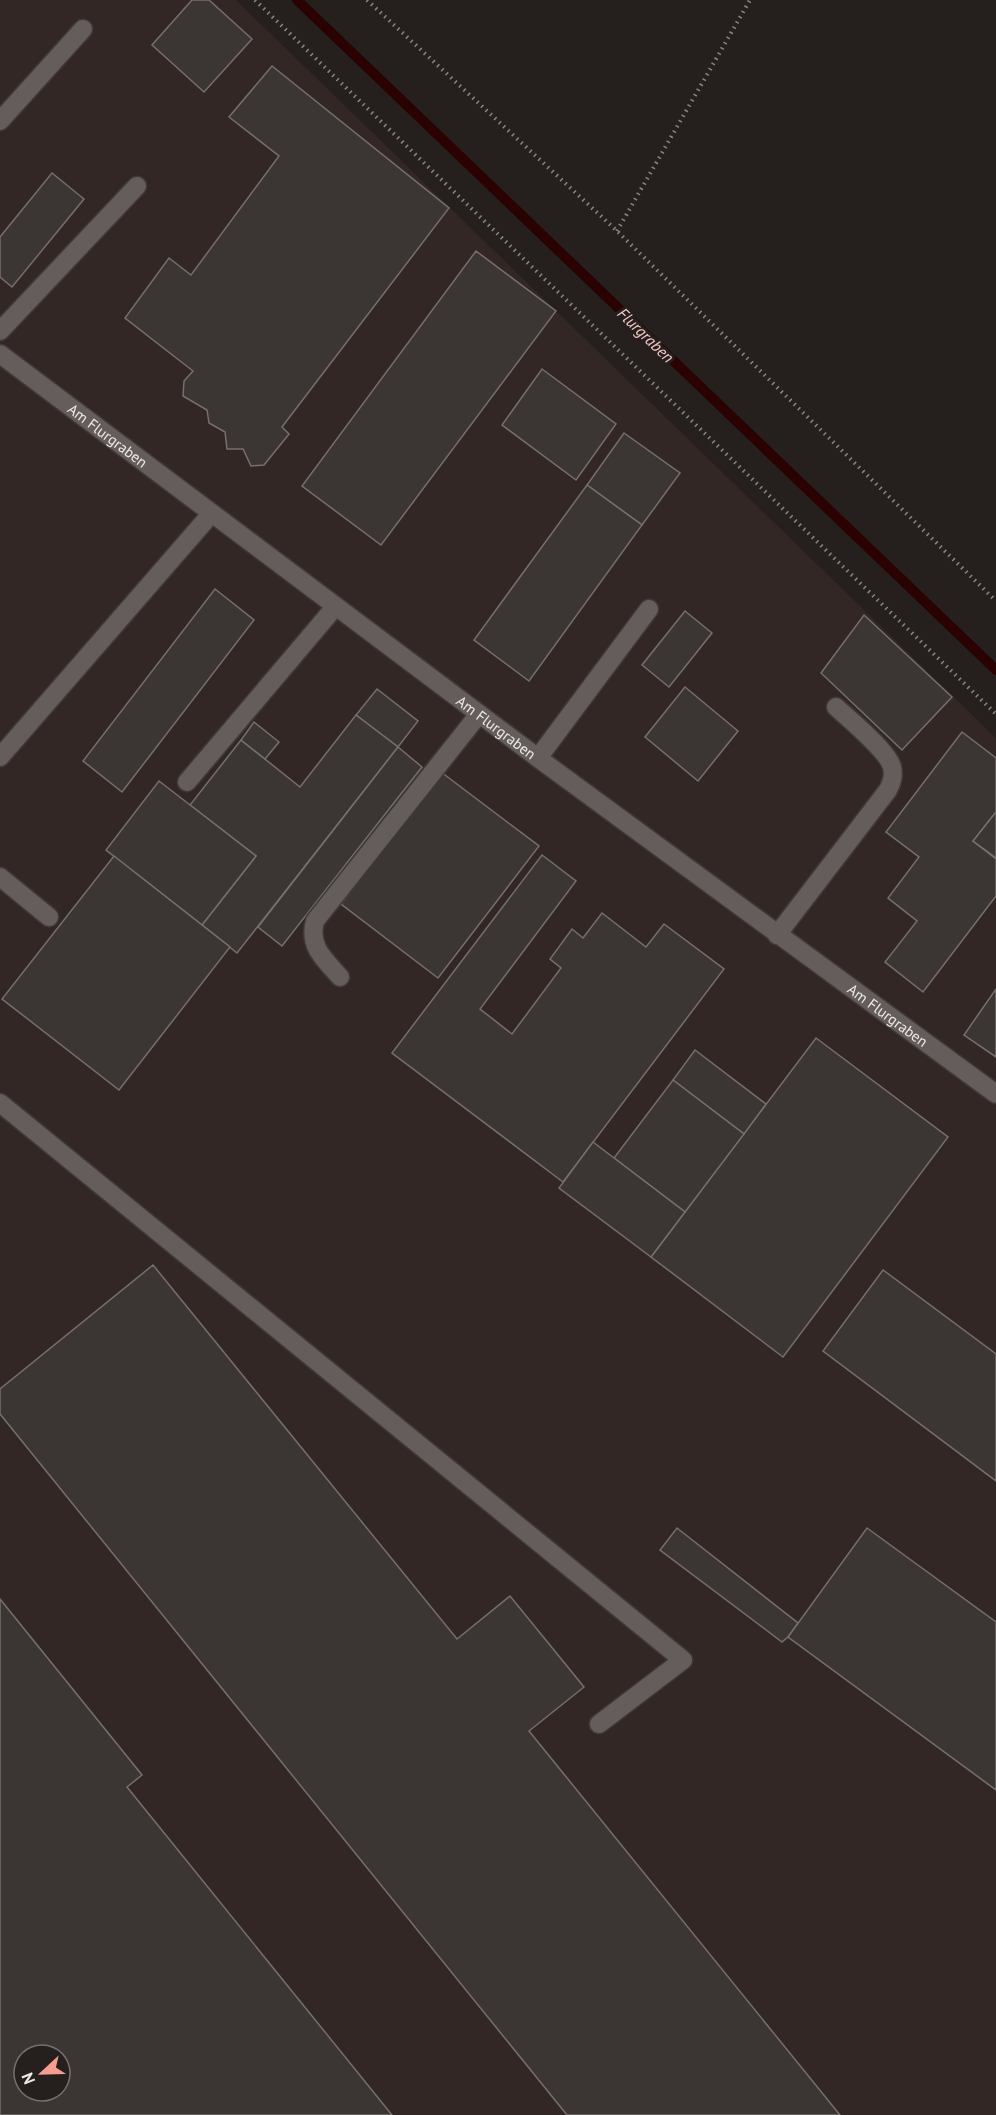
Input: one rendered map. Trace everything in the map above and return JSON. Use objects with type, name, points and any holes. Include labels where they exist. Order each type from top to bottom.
[{"type":"street","points":[[0,121],[83,29]]},
{"type":"street","points":[[0,331],[137,186]]},
{"type":"street","name":"Am Flurgraben","points":[[0,354],[538,758],[996,1094]]},
{"type":"street","points":[[0,757],[211,514]]},
{"type":"street","points":[[187,782],[335,607]]},
{"type":"street","points":[[538,758],[649,609]]},
{"type":"street","points":[[777,935],[888,790],[893,780],[892,765],[879,747],[836,707]]},
{"type":"street","points":[[340,977],[324,960],[313,942],[312,931],[315,921],[479,714]]},
{"type":"street","points":[[0,877],[49,917]]},
{"type":"street","points":[[0,1103],[683,1660],[599,1724]]},
{"type":"path","points":[[255,0],[996,714]]},
{"type":"path","points":[[367,0],[617,231],[996,601]]},
{"type":"path","points":[[617,231],[750,0]]},
{"type":"shaded area","points":[[0,0],[236,0],[996,738],[996,2115],[0,2115]]},
{"type":"building","points":[[192,0],[209,0],[252,39],[204,92],[152,45]]},
{"type":"building","points":[[272,66],[449,208],[282,427],[289,434],[264,465],[251,466],[243,449],[227,449],[225,432],[209,423],[207,410],[183,396],[184,381],[193,371],[125,318],[169,258],[191,275],[279,156],[229,117]]},
{"type":"building","points":[[52,173],[84,199],[12,287],[0,277],[0,237]]},
{"type":"building","points":[[476,251],[556,311],[381,545],[302,486]]},
{"type":"building","points":[[542,369],[616,424],[576,480],[502,425]]},
{"type":"building","points":[[624,433],[680,473],[642,525],[587,485]]},
{"type":"building","points":[[587,485],[642,525],[529,681],[474,640]]},
{"type":"building","points":[[215,589],[254,620],[122,792],[83,761]]},
{"type":"building","points":[[685,611],[712,633],[669,687],[642,665]]},
{"type":"building","points":[[864,615],[952,697],[902,750],[821,673]]},
{"type":"building","points":[[685,687],[738,731],[698,781],[645,737]]},
{"type":"building","points":[[377,689],[418,721],[398,747],[356,715]]},
{"type":"building","points":[[356,715],[398,747],[237,953],[202,925],[256,856],[190,805],[241,740],[300,787]]},
{"type":"building","points":[[254,722],[279,742],[265,759],[241,740]]},
{"type":"building","points":[[962,732],[996,758],[996,812],[973,841],[996,859],[996,896],[923,992],[885,962],[917,921],[888,898],[919,857],[886,832]]},
{"type":"building","points":[[398,747],[422,767],[282,946],[258,927]]},
{"type":"building","points":[[441,772],[539,846],[438,978],[341,904]]},
{"type":"building","points":[[159,781],[256,856],[202,925],[106,850]]},
{"type":"building","points":[[996,812],[996,858],[973,841]]},
{"type":"building","points":[[542,855],[576,881],[480,1009],[512,1034],[561,968],[550,959],[572,929],[583,938],[602,913],[646,947],[664,924],[724,969],[563,1182],[392,1053]]},
{"type":"building","points":[[114,856],[230,947],[119,1090],[2,999]]},
{"type":"building","points":[[996,989],[996,1057],[964,1035]]},
{"type":"building","points":[[816,1038],[948,1137],[783,1357],[651,1257]]},
{"type":"building","points":[[695,1050],[766,1104],[744,1134],[673,1080]]},
{"type":"building","points":[[673,1080],[744,1134],[685,1212],[614,1158]]},
{"type":"building","points":[[593,1142],[685,1212],[651,1257],[559,1188]]},
{"type":"building","points":[[153,1265],[457,1639],[510,1596],[584,1687],[529,1731],[840,2115],[567,2115],[0,1414],[0,1389]]},
{"type":"building","points":[[883,1270],[996,1354],[996,1481],[823,1351]]},
{"type":"building","points":[[677,1528],[798,1623],[788,1637],[782,1642],[660,1550]]},
{"type":"building","points":[[867,1528],[996,1622],[996,1790],[788,1637]]},
{"type":"building","points":[[0,1599],[142,1775],[127,1787],[392,2115],[0,2115]]},
{"type":"waterway","name":"Flurgraben","points":[[297,0],[996,670]]}]
